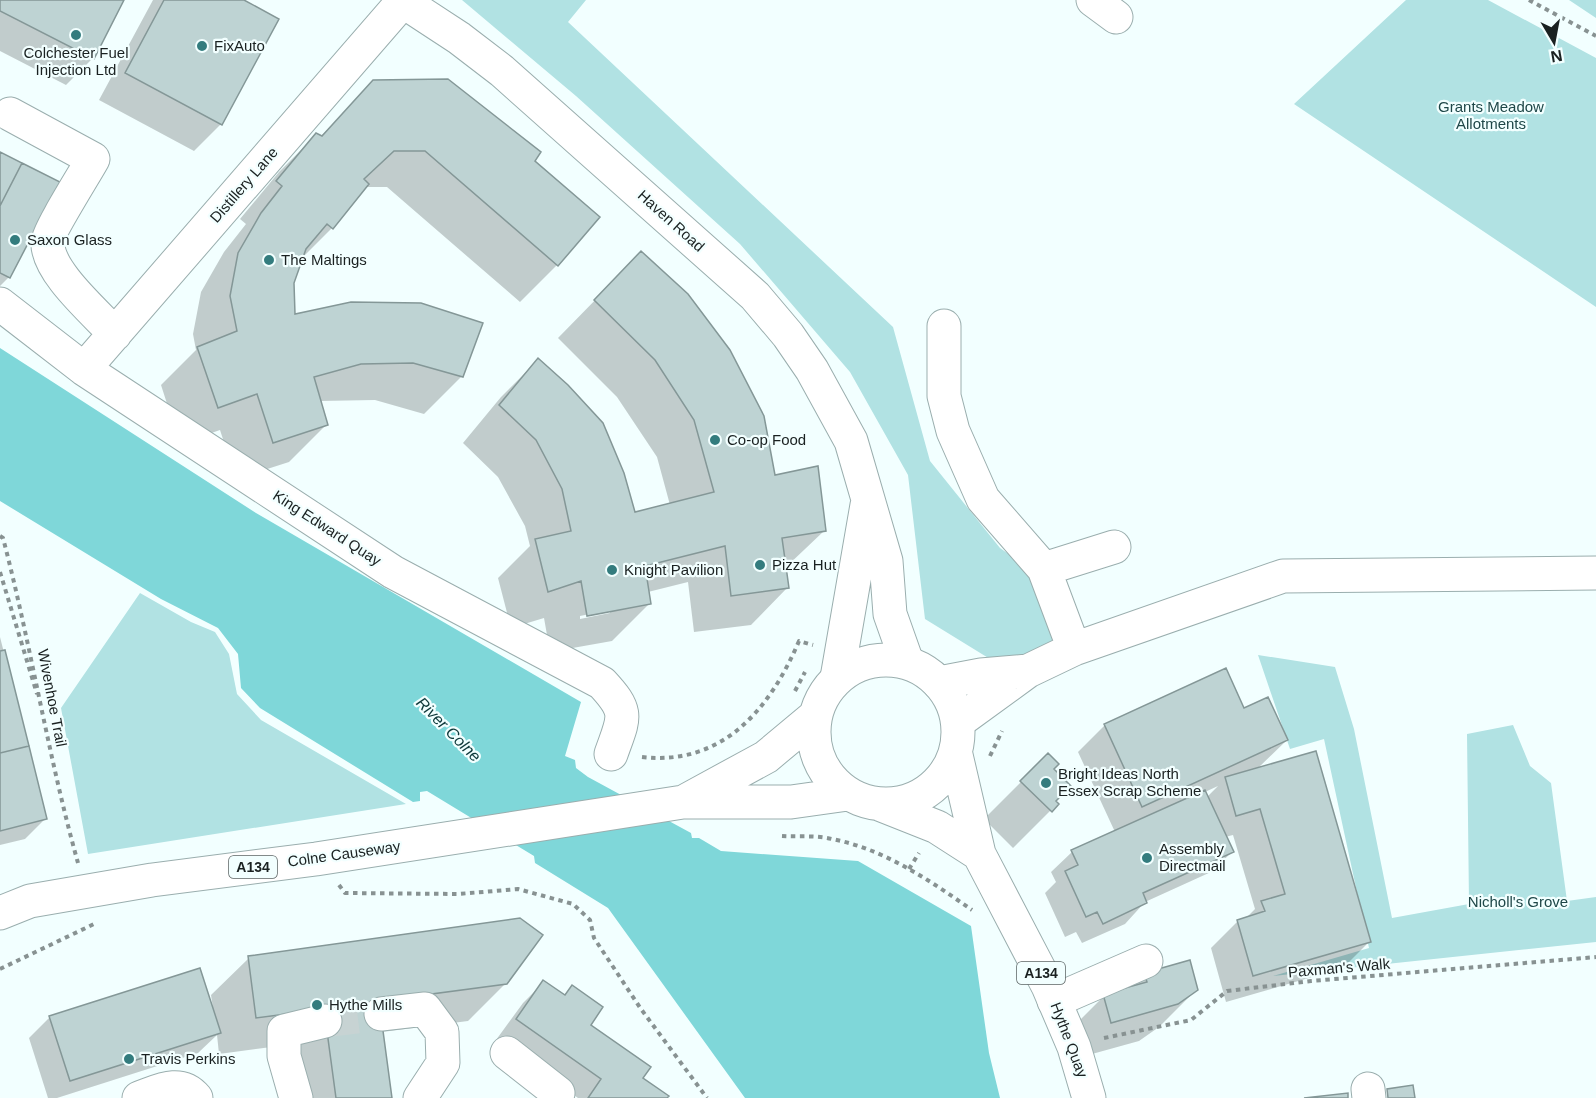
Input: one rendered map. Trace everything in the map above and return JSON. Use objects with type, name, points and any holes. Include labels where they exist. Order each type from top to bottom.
[{"type":"street","name":"Distillery Lane","points":[[84,369],[403,0]]},
{"type":"street","name":"Haven Road","points":[[403,0],[502,71],[755,296],[788,335],[851,441],[886,561],[890,614],[907,662]]},
{"type":"street","points":[[10,114],[93,159],[48,240],[52,261],[65,280],[115,334]]},
{"type":"street","name":"King Edward Quay","points":[[0,304],[84,369],[393,572],[602,683],[619,702],[624,720],[611,754]]},
{"type":"street","points":[[944,326],[944,396],[953,431],[983,499],[1044,569],[1074,649]]},
{"type":"street","name":"Haven Road","points":[[837,678],[867,501]]},
{"type":"street","points":[[1044,569],[1114,547]]},
{"type":"street","points":[[958,722],[1028,671],[1074,649],[1283,576],[1596,573]]},
{"type":"street","name":"A134","points":[[879,804],[894,804],[918,796],[939,780],[956,755],[958,722],[953,704],[939,683],[928,673],[907,662],[875,660],[858,664],[837,678],[820,699],[814,717],[813,743],[821,766],[829,778],[848,794],[937,827],[979,854]]},
{"type":"street","points":[[939,683],[981,675],[1028,671]]},
{"type":"street","name":"Colne Causeway","points":[[683,802],[766,757],[814,717]]},
{"type":"street","name":"Hythe Quay","points":[[956,755],[979,854],[1054,1000],[1074,1047],[1089,1098]]},
{"type":"street","name":"Colne Causeway","points":[[2,911],[30,901],[152,880],[423,843],[683,802],[791,802],[848,794]]},
{"type":"street","points":[[1054,1000],[1146,961]]},
{"type":"street","points":[[381,1014],[425,1009],[442,1032],[443,1063],[420,1098]]},
{"type":"street","points":[[296,1098],[284,1056],[284,1031],[325,1022]]},
{"type":"street","points":[[507,1053],[558,1093],[555,1098]]},
{"type":"street","points":[[139,1098],[176,1086],[189,1090],[196,1098]]},
{"type":"path","points":[[1529,0],[1596,36]]},
{"type":"path","name":"Wivenhoe Trail","points":[[0,536],[20,599],[44,718],[79,867]]},
{"type":"path","points":[[0,572],[44,718]]},
{"type":"path","points":[[611,754],[659,759],[700,752],[728,739],[751,721],[772,693],[799,641],[817,646]]},
{"type":"path","points":[[791,836],[831,838],[867,848],[909,868],[983,918],[1007,909]]},
{"type":"path","points":[[337,882],[345,893],[458,894],[518,889],[573,904],[590,920],[594,938],[641,1009],[707,1098]]},
{"type":"path","points":[[0,969],[90,925]]},
{"type":"path","name":"Paxman's Walk","points":[[1096,1040],[1191,1020],[1227,991],[1311,981],[1596,957]]},
{"type":"green space","points":[[462,0],[586,0],[568,22],[893,327],[930,461],[1000,548],[1037,574],[1057,645],[1027,661],[990,659],[925,619],[908,475],[850,372],[740,244],[576,96]]},
{"type":"green space","name":"Grants Meadow Allotments","points":[[1406,0],[1488,0],[1596,58],[1596,307],[1294,104]]},
{"type":"green space","points":[[1569,0],[1596,0],[1596,18]]},
{"type":"green space","points":[[140,593],[191,622],[215,632],[229,654],[237,694],[261,720],[406,804],[88,854],[61,708]]},
{"type":"green space","name":"Nicholl's Grove","points":[[1258,655],[1335,667],[1354,729],[1392,918],[1469,904],[1467,734],[1513,725],[1530,766],[1551,783],[1567,901],[1596,897],[1596,942],[1273,976],[1369,948],[1324,739],[1290,749]]},
{"type":"water","name":"River Colne","points":[[0,348],[256,513],[581,702],[565,756],[575,760],[576,768],[588,777],[691,833],[692,838],[699,838],[721,851],[858,861],[971,926],[989,1053],[1000,1098],[745,1098],[608,908],[535,863],[534,856],[427,791],[420,792],[420,801],[413,802],[260,708],[241,688],[238,654],[218,628],[161,599],[0,501]]},
{"type":"building","name":"Colchester Fuel Injection Ltd","points":[[0,0],[124,0],[94,59],[0,11]]},
{"type":"building","name":"FixAuto","points":[[164,0],[244,0],[279,19],[222,125],[125,73]]},
{"type":"building","name":"The Maltings","points":[[448,79],[541,152],[535,161],[600,217],[558,266],[425,151],[394,151],[364,179],[369,184],[333,229],[327,224],[306,249],[294,283],[295,314],[351,302],[421,303],[483,323],[463,377],[413,363],[361,364],[314,377],[328,425],[273,443],[257,394],[218,408],[197,347],[237,331],[230,296],[238,253],[261,213],[282,186],[276,181],[316,133],[322,136],[373,80]]},
{"type":"building","points":[[0,152],[22,163],[0,206]]},
{"type":"building","name":"Saxon Glass","points":[[22,163],[60,182],[10,278],[0,273],[0,206]]},
{"type":"building","points":[[641,251],[688,294],[730,350],[764,416],[775,475],[818,466],[826,531],[782,538],[789,588],[731,596],[725,546],[645,566],[651,604],[587,616],[581,581],[548,592],[535,539],[571,531],[562,489],[536,440],[499,405],[538,358],[568,385],[603,423],[624,473],[635,512],[714,492],[694,420],[655,360],[594,300]]},
{"type":"building","points":[[5,650],[29,746],[0,753],[0,651]]},
{"type":"building","points":[[1226,668],[1244,708],[1268,697],[1288,740],[1142,807],[1104,724]]},
{"type":"building","points":[[29,746],[47,819],[0,831],[0,753]]},
{"type":"building","points":[[1316,751],[1371,942],[1253,976],[1237,920],[1265,911],[1261,901],[1285,894],[1260,809],[1236,816],[1225,777]]},
{"type":"building","name":"Bright Ideas North Essex Scrap Scheme","points":[[1048,753],[1059,764],[1054,769],[1071,786],[1056,801],[1059,804],[1052,812],[1020,781]]},
{"type":"building","name":"Assembly Directmail","points":[[1205,790],[1234,852],[1143,893],[1147,903],[1103,924],[1097,912],[1086,917],[1065,871],[1078,865],[1071,850]]},
{"type":"building","name":"Hythe Mills","points":[[520,918],[543,935],[507,984],[379,1001],[392,1098],[336,1098],[324,1009],[256,1018],[248,956]]},
{"type":"building","points":[[1190,960],[1198,990],[1178,1004],[1111,1023],[1103,994],[1147,982],[1144,973]]},
{"type":"building","points":[[200,968],[221,1033],[70,1081],[49,1016]]},
{"type":"building","points":[[543,980],[565,995],[572,985],[603,1007],[591,1025],[651,1067],[643,1078],[669,1096],[667,1098],[588,1098],[601,1079],[516,1019]]},
{"type":"building","points":[[1413,1085],[1415,1098],[1388,1098],[1387,1089]]},
{"type":"building","points":[[1348,1093],[1348,1098],[1304,1098]]},
{"type":"tunnel","points":[[325,1021],[381,1014]]},
{"type":"place","name":"Colchester Fuel Injection Ltd","points":[[76,35]]},
{"type":"place","name":"FixAuto","points":[[202,46]]},
{"type":"place","name":"Saxon Glass","points":[[15,240]]},
{"type":"place","name":"The Maltings","points":[[269,260]]},
{"type":"place","name":"Co-op Food","points":[[715,440]]},
{"type":"place","name":"Pizza Hut","points":[[760,565]]},
{"type":"place","name":"Knight Pavilion","points":[[612,570]]},
{"type":"place","name":"Bright Ideas North Essex Scrap Scheme","points":[[1046,783]]},
{"type":"place","name":"Assembly Directmail","points":[[1147,858]]},
{"type":"place","name":"Hythe Mills","points":[[317,1005]]},
{"type":"place","name":"Travis Perkins","points":[[129,1059]]}]
